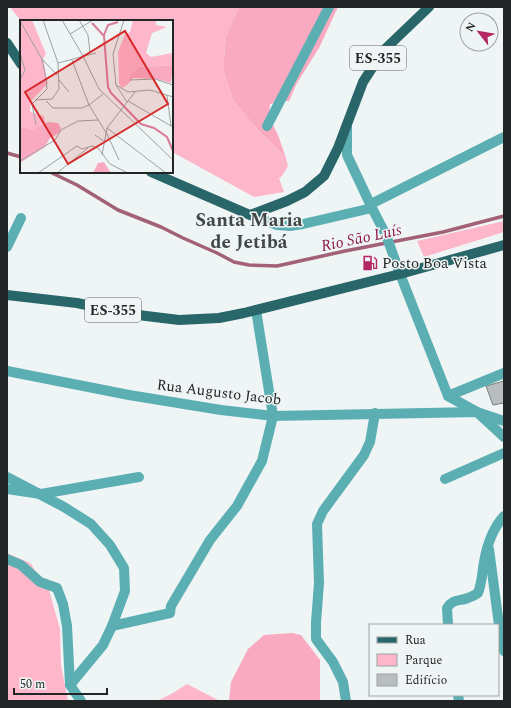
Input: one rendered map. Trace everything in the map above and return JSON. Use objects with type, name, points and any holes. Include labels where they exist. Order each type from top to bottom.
[{"type":"main road","name":"ES-355","points":[[250,215],[287,201],[305,192],[324,176],[338,148],[346,123],[363,82],[383,51],[429,7]]},
{"type":"main road","points":[[7,43],[20,62]]},
{"type":"main road","points":[[153,173],[250,215]]},
{"type":"main road","name":"ES-355","points":[[7,295],[77,303],[130,314],[179,320],[219,318],[400,274],[504,245]]},
{"type":"street","points":[[267,126],[329,7]]},
{"type":"street","points":[[346,123],[347,155],[386,235],[448,396],[477,412],[504,421]]},
{"type":"street","points":[[250,215],[277,225],[290,226],[304,224],[371,206],[504,137]]},
{"type":"street","points":[[7,247],[21,218]]},
{"type":"street","points":[[112,626],[170,613],[171,606],[210,540],[237,506],[262,461],[273,416],[256,310]]},
{"type":"street","name":"Rua Augusto Jacob","points":[[7,371],[129,395],[221,410],[273,416],[477,412]]},
{"type":"street","points":[[448,396],[504,373]]},
{"type":"street","points":[[477,412],[504,437]]},
{"type":"street","points":[[346,701],[343,682],[333,662],[316,639],[319,583],[317,524],[323,512],[364,454],[370,442],[375,413]]},
{"type":"street","points":[[445,479],[504,453]]},
{"type":"street","points":[[7,488],[41,494],[139,476]]},
{"type":"street","points":[[7,477],[41,494],[91,524],[110,545],[124,568],[125,591],[112,626],[103,645],[70,685]]},
{"type":"street","points":[[448,624],[447,608],[451,602],[468,598],[478,593],[488,545],[494,530],[504,516]]},
{"type":"street","points":[[488,545],[499,624]]},
{"type":"street","points":[[7,559],[20,565],[40,582],[56,588],[63,604],[67,626],[70,685],[80,701]]},
{"type":"street","points":[[499,625],[504,651]]},
{"type":"green space","points":[[10,7],[239,7],[226,36],[223,69],[233,100],[256,128],[286,158],[288,166],[279,178],[284,192],[254,197],[173,154],[173,20],[20,20]]},
{"type":"green space","points":[[504,221],[504,232],[424,257],[417,241]]},
{"type":"green space","points":[[7,553],[30,563],[49,590],[60,629],[61,665],[68,701],[7,701]]},
{"type":"green space","points":[[187,684],[220,701],[157,701]]},
{"type":"shaded area","points":[[239,7],[338,7],[319,48],[297,83],[289,101],[270,104],[269,117],[278,135],[286,158],[256,128],[233,100],[223,69],[226,36]]},
{"type":"shaded area","points":[[292,633],[301,635],[320,660],[320,701],[229,701],[231,682],[248,649],[264,635]]},
{"type":"building","points":[[504,381],[504,403],[493,405],[486,386]]},
{"type":"waterway","name":"Rio São Luís","points":[[7,153],[20,157]]},
{"type":"waterway","name":"Rio São Luís","points":[[52,173],[77,185],[118,210],[161,227],[234,262],[249,265],[277,266],[443,232],[504,216]]},
{"type":"place","name":"Posto Boa Vista","points":[[370,263]]},
{"type":"district","name":"Santa Maria de Jetibá","points":[[249,230]]}]
